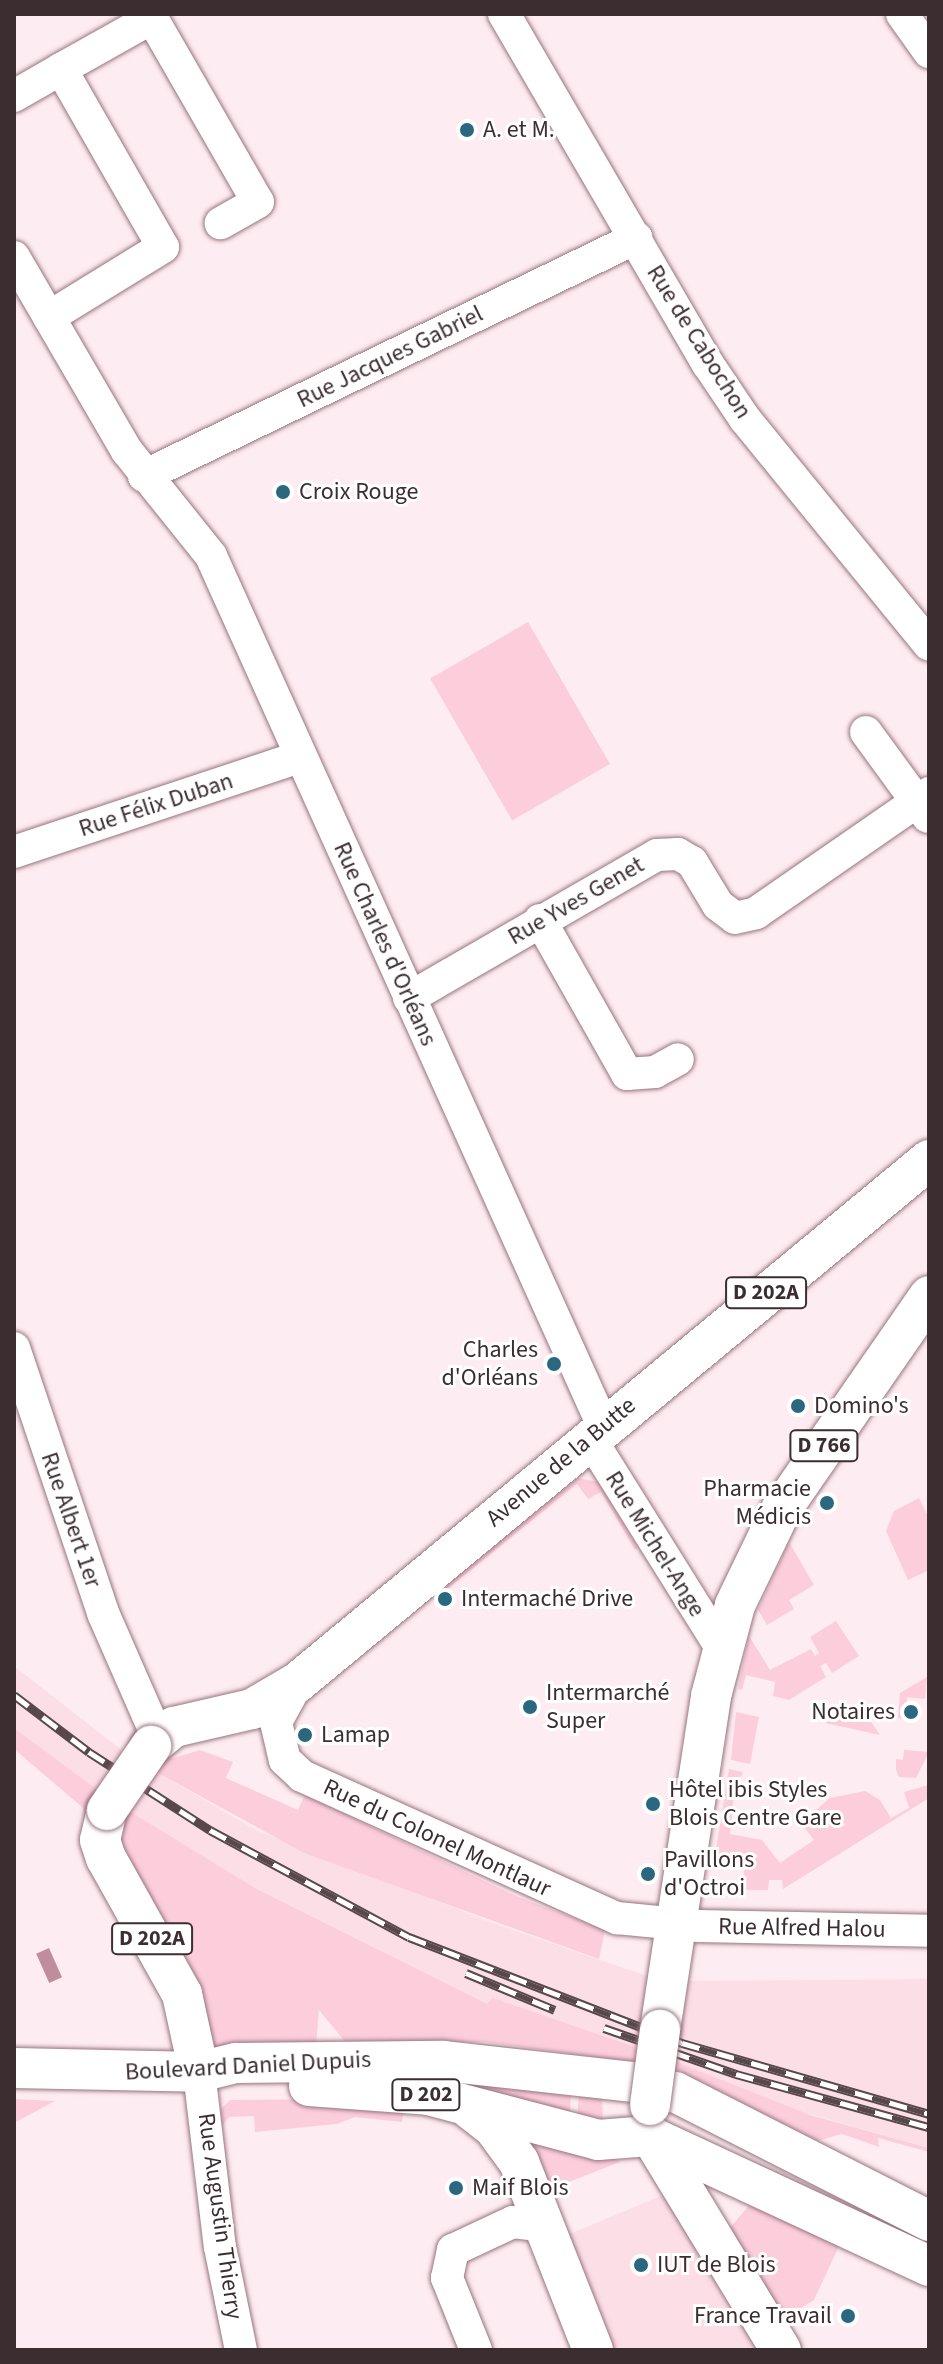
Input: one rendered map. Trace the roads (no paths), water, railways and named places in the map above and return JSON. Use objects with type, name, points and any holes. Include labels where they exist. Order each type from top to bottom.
[{"type":"main road","name":"Avenue de la Butte","points":[[171,1733],[252,1709],[298,1682],[596,1432],[929,1160]]},
{"type":"main road","name":"D 766","points":[[649,2121],[676,1923],[721,1648],[756,1552],[781,1510],[929,1296]]},
{"type":"main road","name":"Rue Augustin Thierry","points":[[171,1733],[107,1810],[101,1824],[106,1858],[182,1994],[199,2072]]},
{"type":"main road","name":"Boulevard Daniel Dupuis","points":[[14,2068],[199,2072],[236,2063],[398,2059],[504,2066],[641,2083],[675,2092],[929,2221]]},
{"type":"main road","name":"D 202","points":[[199,2072],[251,2086],[368,2088],[464,2103],[598,2140],[649,2121]]},
{"type":"main road","points":[[464,2103],[494,2128],[519,2162],[542,2212],[546,2235],[593,2350]]},
{"type":"main road","points":[[649,2121],[929,2266]]},
{"type":"main road","points":[[649,2121],[781,2350]]},
{"type":"street","name":"Rue de Cabochon","points":[[504,14],[745,419],[929,645]]},
{"type":"street","points":[[902,14],[929,52]]},
{"type":"street","points":[[14,96],[152,18],[258,202],[221,223]]},
{"type":"street","points":[[49,317],[163,247],[61,69]]},
{"type":"street","name":"Rue Jacques Gabriel","points":[[144,476],[636,238]]},
{"type":"street","name":"Rue Charles d'Orléans","points":[[14,257],[144,476],[211,556],[297,758],[409,998],[596,1432]]},
{"type":"street","points":[[866,732],[925,804]]},
{"type":"street","name":"Rue Félix Duban","points":[[14,852],[297,758]]},
{"type":"street","name":"Rue Yves Genet","points":[[409,998],[657,855],[678,854],[692,862],[718,905],[735,918],[756,913],[925,804]]},
{"type":"street","points":[[540,920],[627,1074],[655,1072],[678,1059]]},
{"type":"street","name":"Rue Albert 1er","points":[[14,1348],[103,1613],[137,1690],[171,1733]]},
{"type":"street","name":"Rue Michel-Ange","points":[[596,1432],[721,1648]]},
{"type":"street","name":"Rue du Colonel Montlaur","points":[[298,1682],[276,1722],[285,1760],[302,1776],[617,1918],[676,1923]]},
{"type":"street","points":[[137,1690],[171,1733]]},
{"type":"street","name":"Rue Alfred Halou","points":[[676,1923],[929,1931]]},
{"type":"street","name":"Rue Augustin Thierry","points":[[199,2072],[220,2247],[241,2350]]},
{"type":"street","points":[[476,2350],[447,2278],[453,2250],[513,2222],[536,2225],[546,2235]]},
{"type":"railway","points":[[14,1695],[89,1752],[210,1830],[409,1937],[682,2043],[929,2114]]},
{"type":"railway","points":[[466,1973],[555,2010]]},
{"type":"railway","points":[[604,2028],[736,2074],[929,2127]]},
{"type":"place","name":"A. et M.","points":[[467,130]]},
{"type":"place","name":"Croix Rouge","points":[[283,492]]},
{"type":"place","name":"Charles d'Orléans","points":[[554,1364]]},
{"type":"place","name":"Domino's","points":[[798,1406]]},
{"type":"place","name":"Pharmacie Médicis","points":[[827,1503]]},
{"type":"place","name":"Intermaché Drive","points":[[445,1599]]},
{"type":"place","name":"Intermarché Super","points":[[530,1707]]},
{"type":"place","name":"Notaires","points":[[911,1712]]},
{"type":"place","name":"Lamap","points":[[305,1735]]},
{"type":"place","name":"Hôtel ibis Styles Blois Centre Gare","points":[[653,1804]]},
{"type":"place","name":"Pavillons d'Octroi","points":[[648,1874]]},
{"type":"place","name":"Maif Blois","points":[[456,2188]]},
{"type":"place","name":"IUT de Blois","points":[[641,2265]]},
{"type":"place","name":"France Travail","points":[[848,2316]]}]
